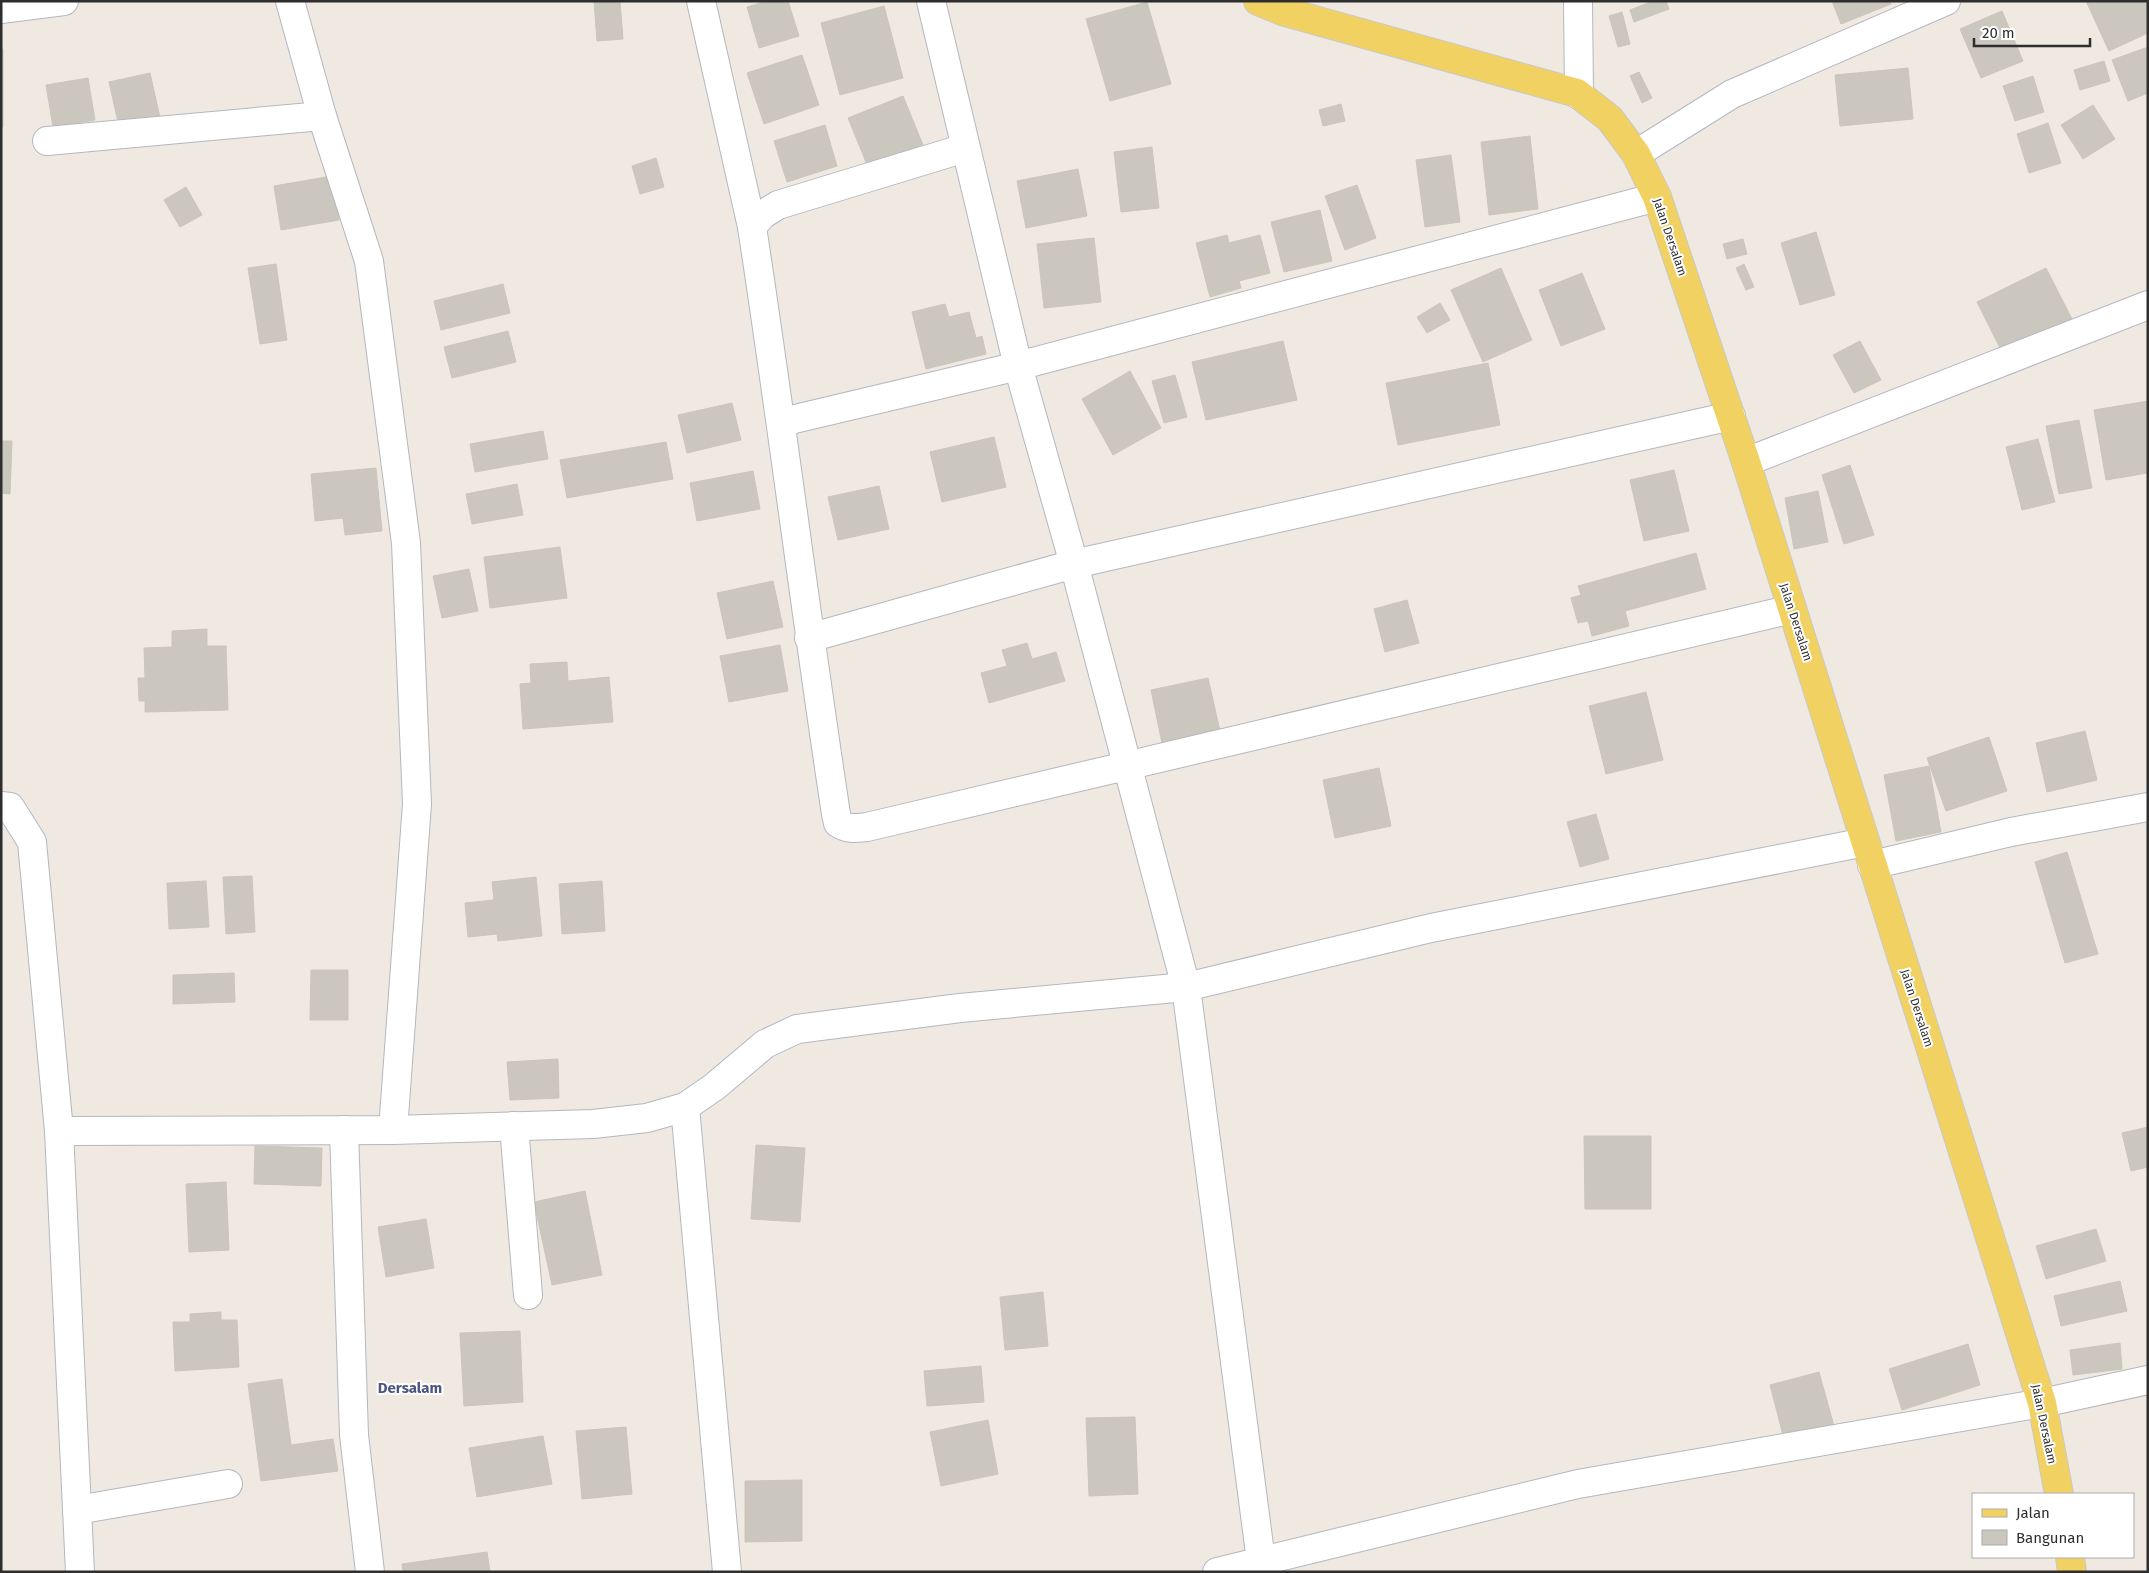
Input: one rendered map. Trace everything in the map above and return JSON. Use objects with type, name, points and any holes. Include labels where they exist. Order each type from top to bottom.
[{"type":"main road","name":"Jalan Dersalam","points":[[1258,1],[1282,12],[1578,95],[1610,119],[1636,154],[1657,197],[1746,462],[2042,1403],[2059,1493]]},
{"type":"main road","points":[[2070,1558],[2072,1572]]},
{"type":"street","points":[[1,9],[64,1]]},
{"type":"street","points":[[290,1],[322,116],[369,261],[406,543],[417,804],[393,1130]]},
{"type":"street","points":[[701,1],[752,227],[782,422],[809,638],[836,814],[838,824],[843,827],[853,829],[867,827],[1126,764],[1792,609]]},
{"type":"street","points":[[931,1],[1018,366],[1074,564],[1186,987],[1256,1565]]},
{"type":"street","points":[[1578,1],[1578,95]]},
{"type":"street","points":[[1636,154],[1732,94],[1946,1]]},
{"type":"street","points":[[46,140],[322,116]]},
{"type":"street","points":[[752,227],[762,215],[778,205],[965,148]]},
{"type":"street","points":[[782,422],[1018,366],[1657,197]]},
{"type":"street","points":[[1746,462],[2148,305]]},
{"type":"street","points":[[809,638],[1074,564],[1731,416]]},
{"type":"street","points":[[1,806],[10,807],[32,842],[59,1131],[80,1572]]},
{"type":"street","points":[[59,1131],[393,1130],[593,1124],[647,1118],[685,1107],[714,1087],[765,1044],[797,1029],[960,1008],[1186,987],[1431,928],[1869,853],[2011,832],[2148,807]]},
{"type":"street","points":[[685,1107],[727,1572]]},
{"type":"street","points":[[514,1126],[528,1295]]},
{"type":"street","points":[[344,1130],[354,1435],[370,1572]]},
{"type":"street","points":[[1217,1572],[1256,1565],[1578,1484],[2042,1403],[2148,1380]]},
{"type":"street","points":[[77,1510],[228,1484]]},
{"type":"building","points":[[594,1],[620,1],[623,39],[597,41]]},
{"type":"building","points":[[767,1],[788,1],[799,36],[759,48],[747,7]]},
{"type":"building","points":[[1653,1],[1666,1],[1669,9],[1634,22],[1630,10]]},
{"type":"building","points":[[1832,1],[1890,1],[1891,4],[1841,24]]},
{"type":"building","points":[[2086,1],[2148,1],[2148,33],[2109,51]]},
{"type":"building","points":[[1147,2],[1171,84],[1110,101],[1086,19]]},
{"type":"building","points":[[884,6],[903,78],[840,95],[821,23]]},
{"type":"building","points":[[2002,11],[2023,61],[1981,78],[1960,29]]},
{"type":"building","points":[[1622,12],[1630,44],[1618,47],[1609,16]]},
{"type":"building","points":[[2148,47],[2148,93],[2128,101],[2112,60]]},
{"type":"building","points":[[1,49],[3,49],[3,127],[1,128]]},
{"type":"building","points":[[802,55],[819,105],[764,124],[747,73]]},
{"type":"building","points":[[2104,61],[2110,81],[2080,90],[2074,70]]},
{"type":"building","points":[[1908,68],[1913,119],[1840,126],[1835,75]]},
{"type":"building","points":[[1639,72],[1652,98],[1642,103],[1630,76]]},
{"type":"building","points":[[150,73],[161,122],[120,131],[109,82]]},
{"type":"building","points":[[2033,76],[2044,112],[2015,121],[2003,86]]},
{"type":"building","points":[[88,78],[95,120],[53,127],[46,85]]},
{"type":"building","points":[[903,96],[923,145],[868,167],[848,118]]},
{"type":"building","points":[[1341,104],[1345,121],[1323,126],[1319,110]]},
{"type":"building","points":[[2093,105],[2115,139],[2083,159],[2061,125]]},
{"type":"building","points":[[2048,123],[2061,163],[2029,173],[2017,134]]},
{"type":"building","points":[[825,125],[837,166],[787,182],[774,141]]},
{"type":"building","points":[[1530,136],[1538,209],[1489,215],[1481,142]]},
{"type":"building","points":[[1152,147],[1159,208],[1121,212],[1114,152]]},
{"type":"building","points":[[1451,155],[1460,222],[1425,227],[1416,160]]},
{"type":"building","points":[[656,158],[664,187],[640,194],[632,166]]},
{"type":"building","points":[[1078,169],[1087,216],[1026,228],[1017,181]]},
{"type":"building","points":[[332,176],[339,220],[281,230],[274,186]]},
{"type":"building","points":[[1357,185],[1376,238],[1345,250],[1325,196]]},
{"type":"building","points":[[186,187],[202,215],[180,227],[164,200]]},
{"type":"building","points":[[1320,210],[1332,261],[1284,272],[1271,222]]},
{"type":"building","points":[[1816,232],[1835,295],[1800,305],[1781,243]]},
{"type":"building","points":[[1227,235],[1229,243],[1260,235],[1270,273],[1239,281],[1241,288],[1210,297],[1196,243]]},
{"type":"building","points":[[1094,238],[1101,302],[1044,308],[1037,244]]},
{"type":"building","points":[[1743,239],[1747,254],[1727,259],[1723,244]]},
{"type":"building","points":[[276,264],[287,340],[260,344],[248,268]]},
{"type":"building","points":[[1744,264],[1754,287],[1746,290],[1736,268]]},
{"type":"building","points":[[1501,268],[1532,340],[1483,362],[1451,290]]},
{"type":"building","points":[[2046,268],[2072,319],[2003,354],[1977,302]]},
{"type":"building","points":[[1582,273],[1605,329],[1561,346],[1539,290]]},
{"type":"building","points":[[503,284],[510,313],[441,330],[434,301]]},
{"type":"building","points":[[1440,303],[1450,320],[1427,333],[1417,317]]},
{"type":"building","points":[[945,304],[949,317],[969,312],[976,338],[982,336],[986,354],[926,369],[912,312]]},
{"type":"building","points":[[508,331],[516,362],[452,378],[444,347]]},
{"type":"building","points":[[1283,341],[1297,400],[1206,420],[1192,362]]},
{"type":"building","points":[[1860,341],[1881,380],[1854,393],[1833,355]]},
{"type":"building","points":[[1488,363],[1500,425],[1398,445],[1386,383]]},
{"type":"building","points":[[1130,371],[1161,428],[1113,455],[1082,399]]},
{"type":"building","points":[[1175,375],[1187,417],[1164,423],[1152,381]]},
{"type":"building","points":[[2148,401],[2148,473],[2106,480],[2094,410]]},
{"type":"building","points":[[732,403],[741,440],[687,453],[678,415]]},
{"type":"building","points":[[2079,420],[2092,488],[2059,494],[2046,426]]},
{"type":"building","points":[[543,431],[548,459],[475,472],[470,444]]},
{"type":"building","points":[[994,437],[1006,487],[942,502],[930,452]]},
{"type":"building","points":[[2038,439],[2055,502],[2022,510],[2006,447]]},
{"type":"building","points":[[1,441],[12,441],[10,494],[1,493]]},
{"type":"building","points":[[666,442],[673,479],[567,498],[560,460]]},
{"type":"building","points":[[1850,465],[1874,535],[1844,544],[1822,475]]},
{"type":"building","points":[[376,468],[382,531],[345,535],[343,518],[315,521],[311,474]]},
{"type":"building","points":[[1674,470],[1689,531],[1644,541],[1630,480]]},
{"type":"building","points":[[753,471],[760,509],[697,521],[690,483]]},
{"type":"building","points":[[517,484],[523,515],[472,524],[466,494]]},
{"type":"building","points":[[879,486],[889,529],[838,540],[828,497]]},
{"type":"building","points":[[1818,491],[1828,542],[1794,549],[1785,498]]},
{"type":"building","points":[[560,547],[567,598],[490,608],[484,557]]},
{"type":"building","points":[[1696,553],[1706,589],[1625,611],[1629,626],[1592,636],[1588,621],[1578,623],[1571,598],[1581,595],[1578,586]]},
{"type":"building","points":[[469,569],[478,611],[442,618],[433,576]]},
{"type":"building","points":[[773,581],[783,627],[727,639],[717,593]]},
{"type":"building","points":[[1407,600],[1419,643],[1385,652],[1374,609]]},
{"type":"building","points":[[207,629],[207,646],[226,646],[228,710],[145,712],[145,701],[139,701],[138,678],[145,678],[144,648],[172,647],[172,631]]},
{"type":"building","points":[[1027,643],[1032,659],[1056,652],[1065,681],[989,703],[981,673],[1007,666],[1002,650]]},
{"type":"building","points":[[780,645],[788,691],[729,702],[720,656]]},
{"type":"building","points":[[567,662],[568,681],[609,677],[613,722],[523,729],[520,684],[531,683],[530,664]]},
{"type":"building","points":[[1208,678],[1220,731],[1162,743],[1151,690]]},
{"type":"building","points":[[1646,692],[1663,760],[1606,774],[1589,706]]},
{"type":"building","points":[[2085,731],[2097,780],[2047,792],[2036,743]]},
{"type":"building","points":[[1989,737],[2007,791],[1946,811],[1927,758]]},
{"type":"building","points":[[1929,766],[1941,832],[1896,841],[1884,775]]},
{"type":"building","points":[[1379,768],[1391,826],[1335,838],[1323,780]]},
{"type":"building","points":[[1596,814],[1609,859],[1580,867],[1567,822]]},
{"type":"building","points":[[2067,852],[2098,954],[2065,963],[2035,862]]},
{"type":"building","points":[[252,876],[255,932],[226,934],[223,877]]},
{"type":"building","points":[[536,877],[542,936],[498,941],[497,934],[468,937],[465,903],[494,900],[492,882]]},
{"type":"building","points":[[206,881],[209,927],[169,929],[167,883]]},
{"type":"building","points":[[602,881],[605,931],[562,934],[559,884]]},
{"type":"building","points":[[311,970],[348,970],[348,1020],[310,1020]]},
{"type":"building","points":[[234,973],[235,1002],[173,1004],[173,975]]},
{"type":"building","points":[[558,1059],[559,1098],[510,1100],[507,1062]]},
{"type":"building","points":[[2148,1127],[2148,1167],[2131,1171],[2122,1133]]},
{"type":"building","points":[[1584,1136],[1651,1136],[1651,1209],[1585,1209]]},
{"type":"building","points":[[756,1145],[805,1148],[800,1222],[751,1219]]},
{"type":"building","points":[[255,1146],[322,1148],[321,1186],[254,1184]]},
{"type":"building","points":[[226,1182],[229,1250],[189,1252],[186,1184]]},
{"type":"building","points":[[585,1191],[602,1275],[552,1285],[534,1202]]},
{"type":"building","points":[[426,1219],[434,1268],[386,1277],[378,1227]]},
{"type":"building","points":[[2096,1229],[2106,1261],[2046,1279],[2036,1246]]},
{"type":"building","points":[[2120,1281],[2127,1311],[2061,1326],[2054,1296]]},
{"type":"building","points":[[1043,1292],[1048,1346],[1005,1350],[1000,1297]]},
{"type":"building","points":[[221,1312],[221,1320],[237,1320],[239,1367],[175,1371],[173,1322],[190,1322],[190,1314]]},
{"type":"building","points":[[520,1331],[523,1402],[464,1406],[460,1333]]},
{"type":"building","points":[[2120,1343],[2122,1369],[2073,1375],[2070,1350]]},
{"type":"building","points":[[1968,1344],[1980,1385],[1902,1410],[1889,1369]]},
{"type":"building","points":[[981,1366],[984,1402],[927,1406],[924,1371]]},
{"type":"building","points":[[1819,1372],[1834,1426],[1784,1439],[1770,1385]]},
{"type":"building","points":[[282,1379],[291,1445],[333,1439],[338,1471],[261,1481],[248,1384]]},
{"type":"building","points":[[1135,1417],[1138,1494],[1089,1496],[1086,1418]]},
{"type":"building","points":[[988,1420],[998,1474],[941,1486],[930,1432]]},
{"type":"building","points":[[626,1427],[632,1494],[582,1499],[576,1431]]},
{"type":"building","points":[[543,1436],[552,1484],[477,1497],[469,1448]]},
{"type":"building","points":[[802,1480],[802,1541],[745,1542],[745,1481]]},
{"type":"building","points":[[487,1552],[490,1572],[403,1572],[402,1564]]},
{"type":"district","name":"Dersalam","points":[[410,1388]]}]
